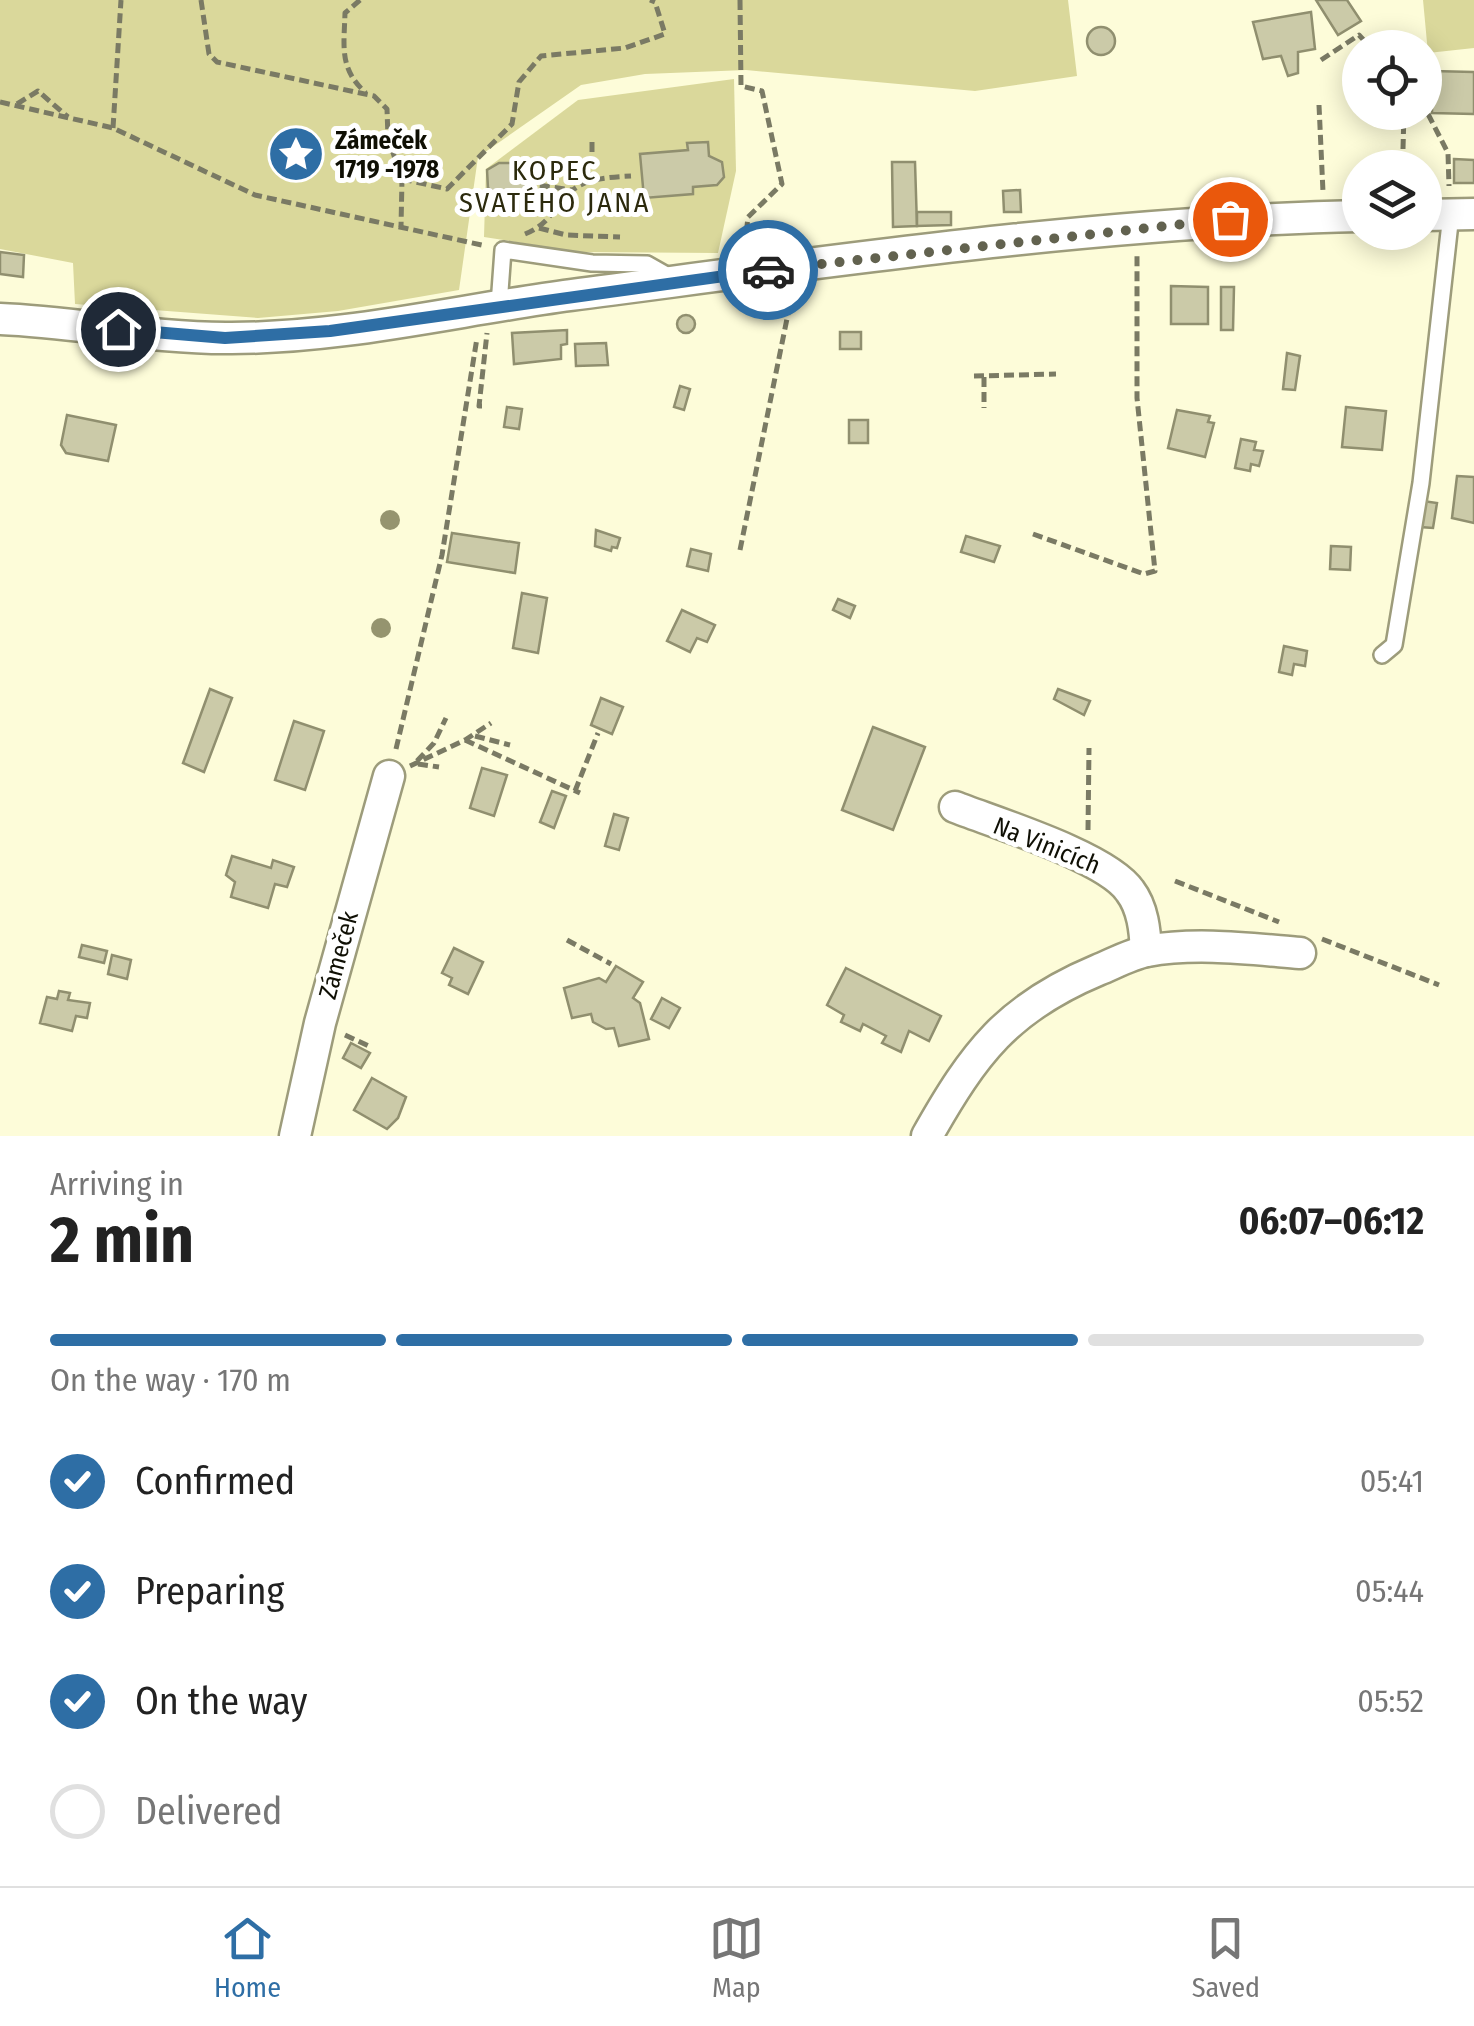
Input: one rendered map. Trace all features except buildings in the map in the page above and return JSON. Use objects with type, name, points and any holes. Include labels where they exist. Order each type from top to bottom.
[{"type":"street","points":[[0,319],[225,338],[330,331],[494,314],[678,281],[798,266],[1229,219],[1342,217]]},
{"type":"street","name":"Zámeček","points":[[296,1136],[316,1038],[402,770]]},
{"type":"street","name":"Na Vinicích","points":[[955,807],[1111,871],[1132,892],[1145,926],[1146,950]]},
{"type":"street","points":[[928,1136],[964,1070],[1000,1029],[1056,987],[1146,950],[1300,953]]},
{"type":"lane","points":[[1390,654],[1420,483],[1450,214]]},
{"type":"lane","points":[[494,314],[503,250],[592,263],[647,264],[678,281]]},
{"type":"path","points":[[113,128],[120,0]]},
{"type":"path","points":[[202,0],[209,54],[217,62],[368,95]]},
{"type":"path","points":[[360,0],[345,13],[343,62],[350,79],[387,108],[388,138],[402,180],[401,226]]},
{"type":"path","points":[[402,180],[447,189],[512,124],[519,82],[540,56],[625,48],[666,34],[655,2],[650,0]]},
{"type":"path","points":[[740,0],[741,86],[762,91],[782,184],[748,217],[741,273]]},
{"type":"path","points":[[1321,60],[1342,46]]},
{"type":"path","points":[[15,105],[38,91],[69,118]]},
{"type":"path","points":[[0,102],[113,128],[255,195],[503,250]]},
{"type":"path","points":[[1318,105],[1325,217]]},
{"type":"path","points":[[1403,149],[1404,130]]},
{"type":"path","points":[[1436,130],[1448,153],[1450,214]]},
{"type":"path","points":[[592,139],[592,182]]},
{"type":"path","points":[[526,183],[572,190],[592,182],[631,176]]},
{"type":"path","points":[[521,252],[525,234],[549,222],[572,190]]},
{"type":"path","points":[[539,228],[566,236],[620,237]]},
{"type":"path","points":[[1033,534],[1144,574],[1155,572],[1137,398],[1136,229]]},
{"type":"path","points":[[740,550],[798,266]]},
{"type":"path","points":[[482,406],[494,314]]},
{"type":"path","points":[[402,770],[432,598],[443,567],[479,329]]},
{"type":"path","points":[[974,376],[1056,374]]},
{"type":"path","points":[[984,377],[984,408]]},
{"type":"path","points":[[428,591],[432,598]]},
{"type":"path","points":[[402,770],[434,743],[446,718]]},
{"type":"path","points":[[402,770],[492,723]]},
{"type":"path","points":[[465,740],[577,792],[598,734]]},
{"type":"path","points":[[472,736],[510,744]]},
{"type":"path","points":[[1087,861],[1089,748]]},
{"type":"path","points":[[402,770],[439,767]]},
{"type":"path","points":[[568,940],[611,964]]},
{"type":"shaded area","points":[[0,0],[1068,0],[1077,76],[975,91],[746,70],[645,74],[581,85],[478,157],[459,290],[338,311],[258,318],[75,304],[73,263],[0,249]]},
{"type":"shaded area","points":[[1423,0],[1474,0],[1474,48],[1442,51],[1442,30],[1426,30]]},
{"type":"shaded area","points":[[734,79],[736,171],[718,253],[579,252],[484,237],[486,169],[578,100]]},
{"type":"way so far","points":[[768,270],[1230,219]]},
{"type":"place","name":"Zámeček 1719 -1978","points":[[296,154]]},
{"type":"district","name":"KOPEC SVATÉHO JANA","points":[[555,186]]},
{"type":"route","points":[[118,329],[225,338],[330,331],[768,270]]}]
